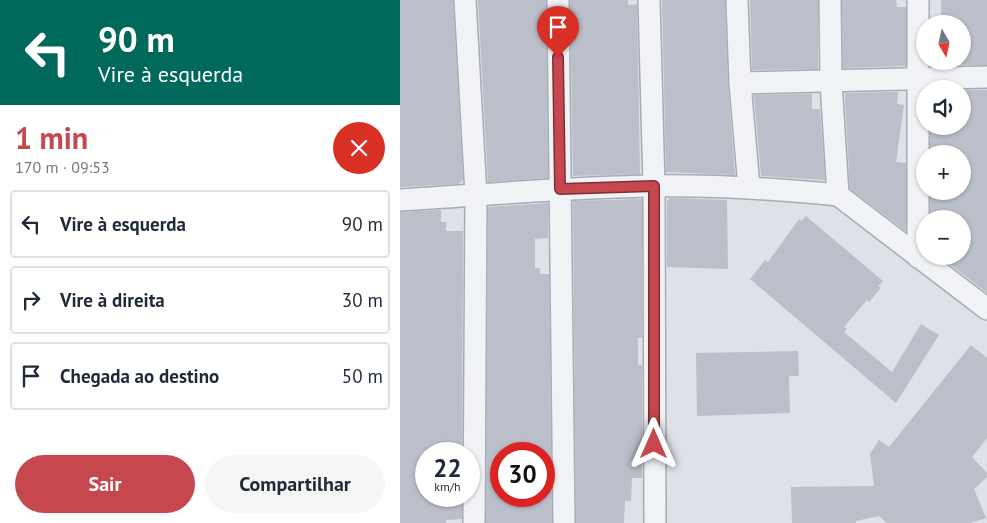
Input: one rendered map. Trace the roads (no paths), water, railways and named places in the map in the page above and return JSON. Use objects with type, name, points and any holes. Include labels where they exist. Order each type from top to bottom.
[{"type":"street","points":[[466,0],[476,195],[474,523]]},
{"type":"street","points":[[558,0],[564,523]]},
{"type":"street","points":[[649,0],[654,186],[655,523]]},
{"type":"street","points":[[737,0],[740,83],[748,187]]},
{"type":"street","points":[[830,0],[831,82],[838,195]]},
{"type":"street","points":[[918,0],[920,78],[919,210]]},
{"type":"street","points":[[740,83],[831,82],[987,76]]},
{"type":"street","points":[[400,200],[560,189],[654,186],[748,187],[838,195],[916,255]]},
{"type":"street","points":[[929,265],[987,309]]}]
